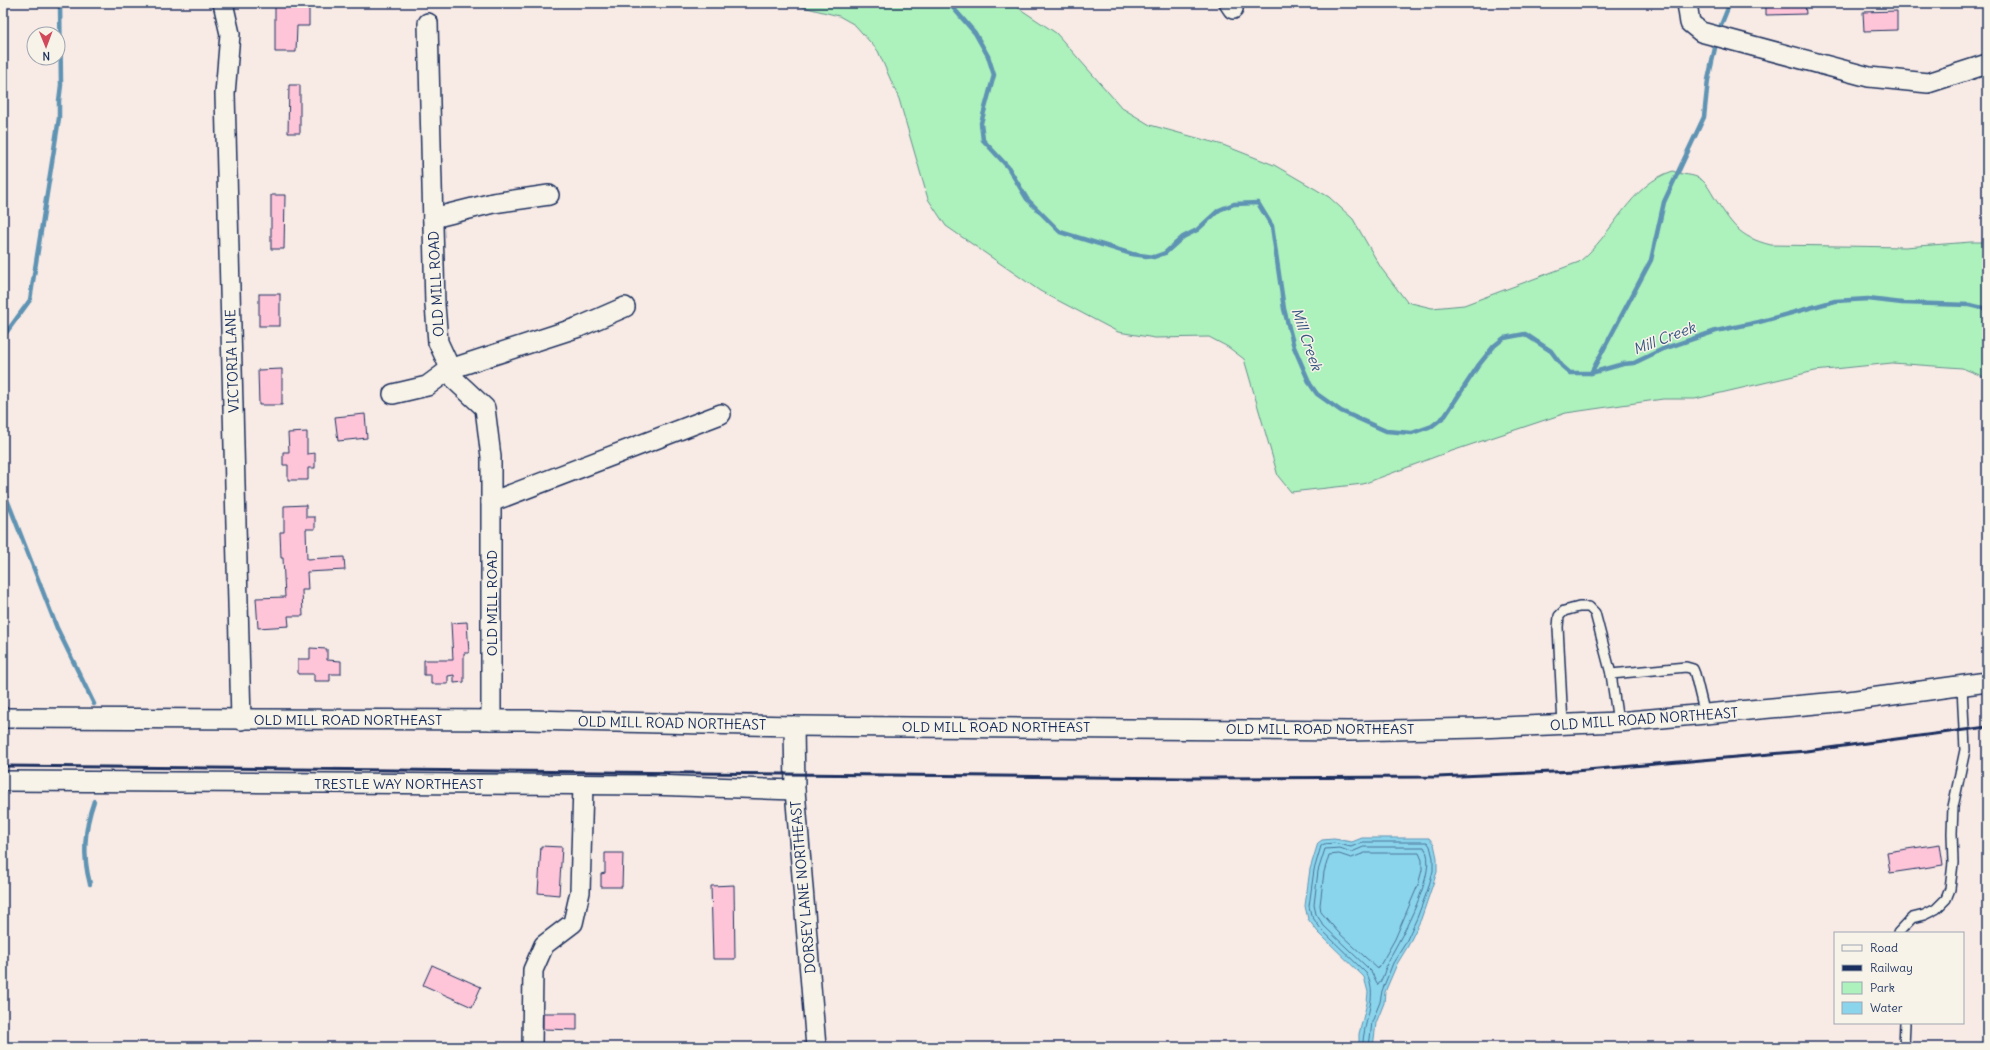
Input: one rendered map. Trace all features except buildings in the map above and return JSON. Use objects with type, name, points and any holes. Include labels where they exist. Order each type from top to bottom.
[{"type":"street","name":"VICTORIA LANE","points":[[223,3],[230,34],[225,94],[241,720]]},
{"type":"street","points":[[1687,3],[1690,23],[1701,32],[1869,77],[1928,83],[1987,64]]},
{"type":"street","name":"OLD MILL ROAD","points":[[428,23],[434,305],[438,342],[456,381],[485,408],[491,457],[491,720]]},
{"type":"street","points":[[433,218],[494,203],[549,195]]},
{"type":"street","points":[[393,394],[427,386],[450,368],[578,327],[624,307]]},
{"type":"street","points":[[492,502],[721,414]]},
{"type":"street","name":"OLD MILL ROAD NORTHEAST","points":[[3,718],[491,720],[794,726],[1349,731],[1563,725],[1705,716],[1849,701],[1987,682]]},
{"type":"street","name":"DORSEY LANE NORTHEAST","points":[[794,726],[795,790],[816,1047]]},
{"type":"street","name":"TRESTLE WAY NORTHEAST","points":[[3,781],[583,785],[795,790]]},
{"type":"street","points":[[532,1047],[533,970],[544,945],[573,923],[580,892],[583,785]]},
{"type":"lane","points":[[1563,725],[1558,627],[1559,616],[1564,611],[1579,607],[1589,607],[1595,613],[1611,674],[1618,722]]},
{"type":"lane","points":[[1611,674],[1686,667],[1693,669],[1705,716]]},
{"type":"lane","points":[[1899,932],[1912,918],[1924,915],[1936,909],[1946,900],[1950,889],[1953,863],[1953,807],[1965,750],[1962,686]]},
{"type":"lane","points":[[1904,1047],[1905,1024]]},
{"type":"green space","points":[[787,3],[1011,3],[1056,33],[1122,108],[1150,125],[1223,145],[1274,165],[1329,197],[1353,219],[1381,268],[1407,302],[1432,308],[1464,305],[1579,262],[1602,238],[1633,198],[1658,178],[1673,171],[1680,174],[1695,176],[1702,180],[1731,222],[1737,228],[1751,238],[1771,245],[1905,247],[1987,242],[1987,378],[1962,368],[1892,363],[1815,371],[1695,399],[1663,399],[1566,413],[1440,455],[1363,484],[1291,492],[1278,476],[1244,359],[1228,347],[1209,337],[1155,338],[1118,332],[1040,291],[946,226],[928,199],[899,99],[878,51],[855,25],[839,16]]},
{"type":"water","points":[[1362,838],[1429,838],[1434,844],[1437,858],[1437,872],[1421,919],[1408,946],[1397,964],[1385,992],[1384,1003],[1376,1023],[1373,1047],[1359,1047],[1359,1034],[1367,1003],[1368,992],[1364,977],[1318,932],[1308,919],[1305,906],[1310,869],[1318,843],[1322,840],[1334,839],[1352,842]]},
{"type":"waterway","points":[[3,337],[30,300],[59,118],[61,85],[60,3]]},
{"type":"waterway","name":"Mill Creek","points":[[949,3],[975,33],[988,56],[994,75],[981,123],[983,140],[1008,167],[1027,199],[1060,232],[1132,254],[1154,257],[1165,253],[1183,237],[1197,230],[1219,210],[1234,204],[1258,203],[1272,226],[1284,309],[1294,347],[1310,384],[1317,394],[1341,411],[1386,431],[1412,433],[1432,426],[1445,416],[1478,366],[1494,346],[1504,338],[1525,334],[1551,351],[1562,366],[1570,373],[1591,373],[1623,364],[1634,363],[1663,349],[1716,331],[1759,322],[1835,301],[1868,299],[1902,303],[1970,305],[1987,309]]},
{"type":"waterway","points":[[1719,30],[1730,3]]},
{"type":"waterway","points":[[1591,373],[1651,260],[1664,202],[1704,117],[1708,80],[1715,48]]},
{"type":"waterway","points":[[3,489],[57,628],[94,704]]},
{"type":"waterway","points":[[90,884],[87,873],[85,842],[88,822],[94,801]]},
{"type":"railway","points":[[3,766],[1185,778],[1437,777],[1575,771],[1806,751],[1987,727]]}]
